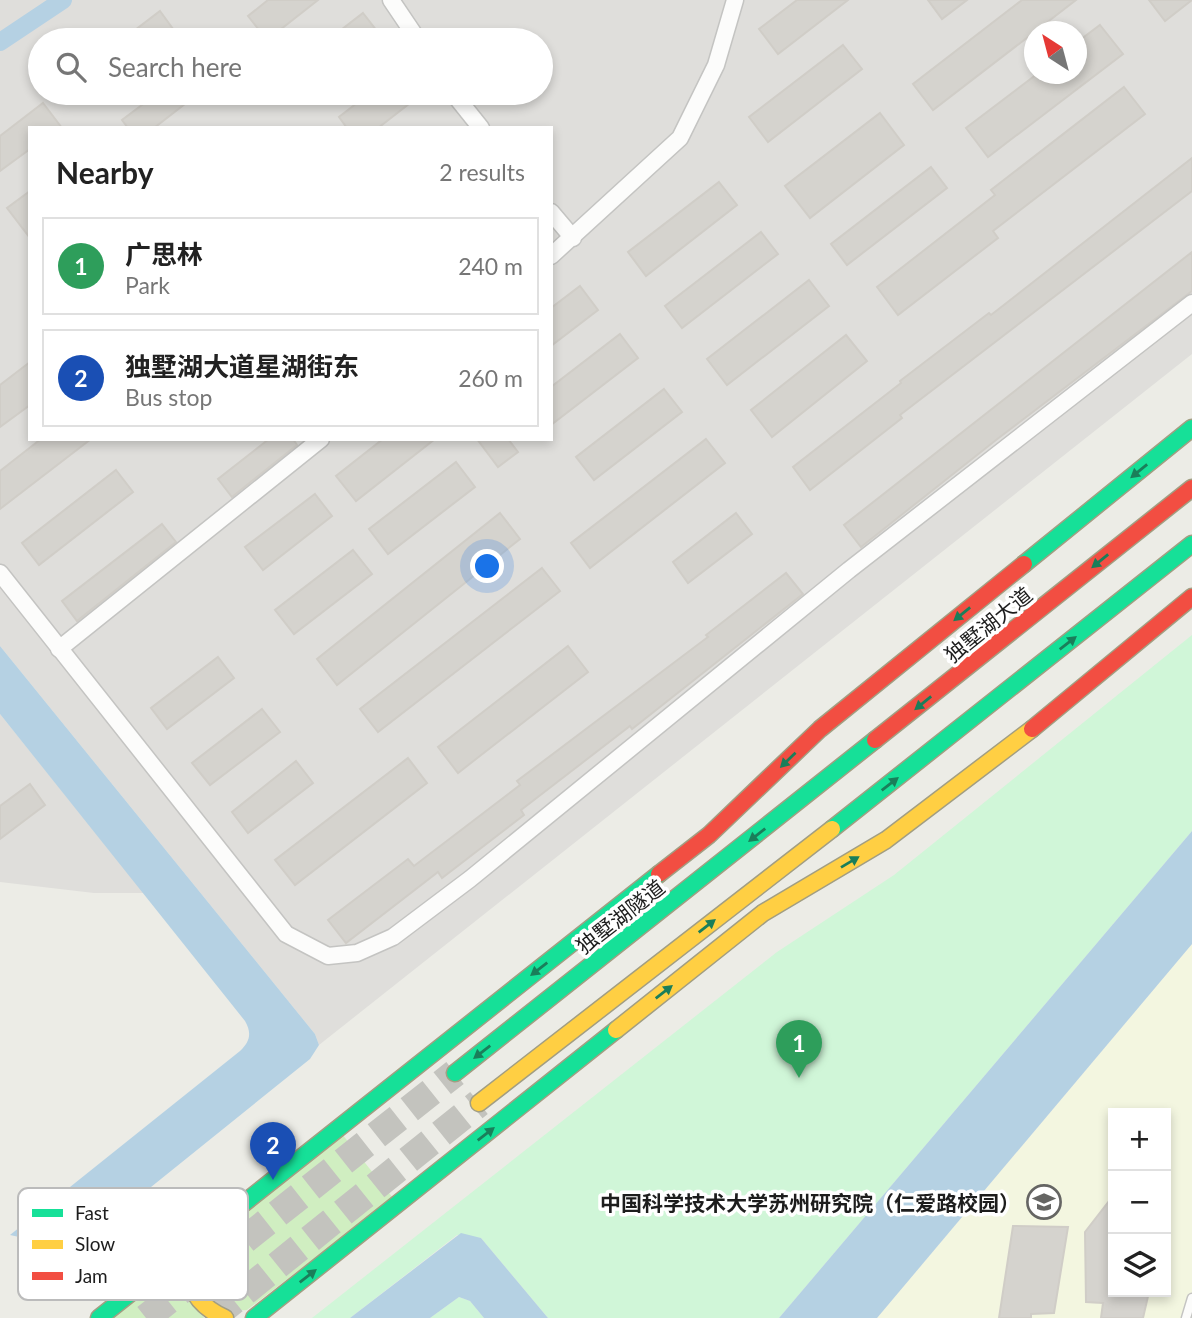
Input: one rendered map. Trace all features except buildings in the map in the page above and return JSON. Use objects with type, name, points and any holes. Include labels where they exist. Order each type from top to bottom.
[{"type":"main road","points":[[248,1200],[709,835],[820,729],[1192,428]]},
{"type":"main road","name":"独墅湖大道","points":[[810,793],[1192,488]]},
{"type":"main road","points":[[479,1103],[836,827],[1192,544]]},
{"type":"main road","points":[[253,1318],[763,914],[886,840],[1057,710],[1192,597]]},
{"type":"main road","name":"独墅湖隧道","points":[[455,1073],[810,793]]},
{"type":"main road","points":[[99,1318],[122,1300]]},
{"type":"main road","points":[[197,1300],[200,1305],[225,1318]]},
{"type":"street","points":[[390,0],[410,28]]},
{"type":"street","points":[[553,254],[680,138],[716,65],[734,0]]},
{"type":"street","points":[[463,105],[479,126]]},
{"type":"street","points":[[553,214],[573,238]]},
{"type":"street","points":[[0,573],[286,934],[328,956],[357,953],[393,937],[470,879],[849,570],[1192,303]]},
{"type":"street","points":[[59,649],[319,441]]},
{"type":"lane","points":[[1186,1318],[1192,1298]]},
{"type":"shaded area","points":[[0,0],[1192,0],[1192,354],[319,1045],[315,1034],[0,646]]},
{"type":"shaded area","points":[[0,714],[144,893],[94,893],[0,882]]},
{"type":"shaded area","name":"中国科学技术大学苏州研究院（仁爱路校园）","points":[[1192,944],[1192,1318],[877,1318]]},
{"type":"green space","points":[[1192,635],[1192,831],[779,1318],[548,1318],[481,1238],[457,1235],[350,1318],[312,1318],[777,952],[894,875]]},
{"type":"green space","points":[[342,1134],[393,1198],[247,1310],[237,1310],[213,1300],[248,1300],[248,1210]]},
{"type":"green space","points":[[459,1297],[470,1301],[484,1318],[430,1318]]},
{"type":"green space","points":[[136,1300],[193,1300],[204,1318],[113,1318]]},
{"type":"water","points":[[0,646],[315,1034],[319,1045],[310,1059],[150,1188],[69,1188],[240,1051],[248,1041],[247,1025],[0,714]]},
{"type":"water","points":[[1192,831],[1192,944],[877,1318],[779,1318]]},
{"type":"water","points":[[18,1229],[18,1237],[10,1235]]},
{"type":"water","points":[[461,1233],[481,1238],[548,1318],[484,1318],[470,1301],[459,1297],[430,1318],[350,1318]]},
{"type":"waterway","points":[[0,42],[63,0]]},
{"type":"tunnel","points":[[248,1237],[455,1073]]},
{"type":"tunnel","points":[[248,1289],[479,1103]]},
{"type":"tunnel","points":[[146,1318],[169,1300]]},
{"type":"tunnel","points":[[212,1318],[234,1300]]},
{"type":"traffic: fast","points":[[1024,564],[1192,428]]},
{"type":"traffic: fast","points":[[832,829],[1192,544]]},
{"type":"traffic: fast","points":[[455,1073],[875,740]]},
{"type":"traffic: fast","points":[[248,1200],[659,874]]},
{"type":"traffic: fast","points":[[254,1318],[616,1030]]},
{"type":"traffic: fast","points":[[99,1318],[122,1300]]},
{"type":"traffic: slow","points":[[616,1030],[763,913],[886,840],[1032,729]]},
{"type":"traffic: slow","points":[[479,1103],[832,829]]},
{"type":"traffic: slow","points":[[200,1300],[213,1312],[225,1318]]},
{"type":"traffic: jam","points":[[875,740],[1192,488]]},
{"type":"traffic: jam","points":[[659,874],[709,835],[820,729],[1024,564]]},
{"type":"traffic: jam","points":[[1032,729],[1192,597]]},
{"type":"place","name":"广思林","points":[[799,1078]]},
{"type":"place","name":"独墅湖大道星湖街东","points":[[273,1180]]},
{"type":"place","name":"中国科学技术大学苏州研究院（仁爱路校园）","points":[[1044,1202]]}]
